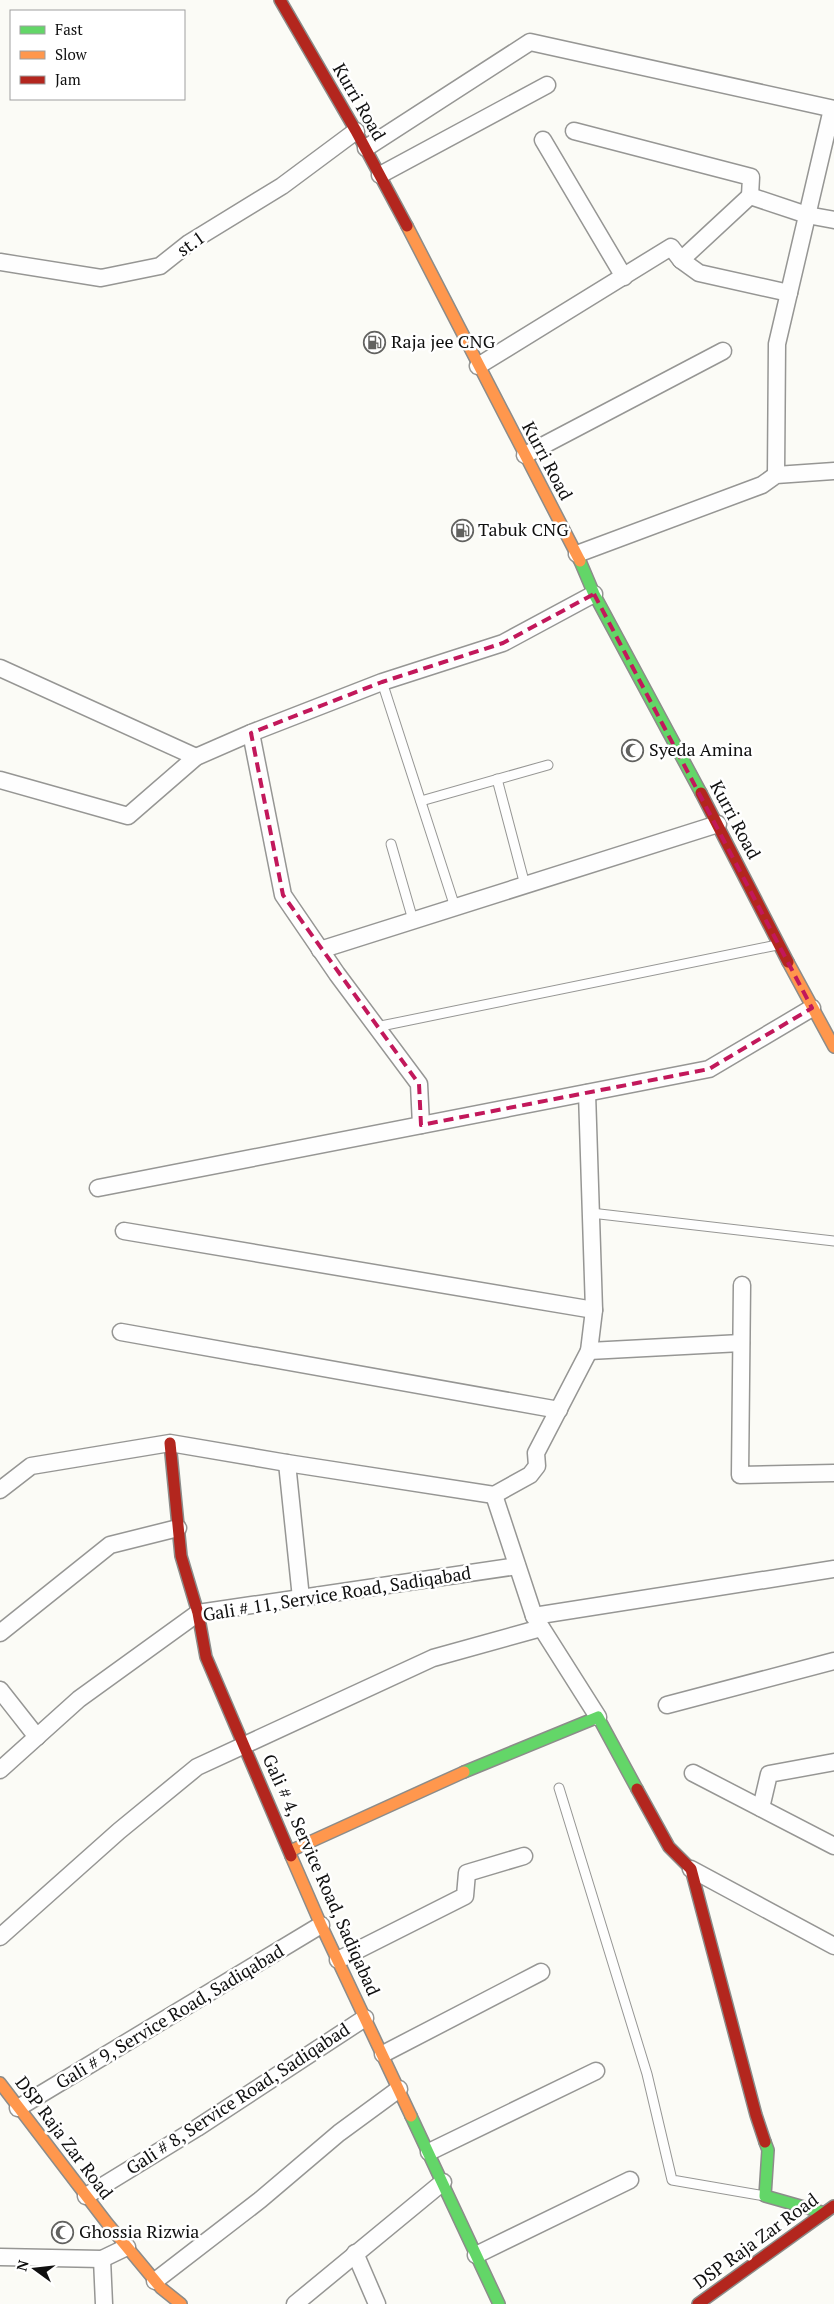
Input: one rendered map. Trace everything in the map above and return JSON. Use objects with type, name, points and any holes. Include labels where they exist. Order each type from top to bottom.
[{"type":"street","name":"Kurri Road","points":[[280,0],[366,148],[577,554],[594,594],[718,824],[812,1008],[834,1047]]},
{"type":"street","points":[[366,148],[530,42],[833,109],[806,215],[777,344],[776,475]]},
{"type":"street","points":[[380,175],[547,85]]},
{"type":"street","name":"st.1","points":[[0,262],[102,278],[160,266],[189,243],[282,186],[356,131]]},
{"type":"street","points":[[574,131],[751,177],[750,196],[682,260]]},
{"type":"street","points":[[543,140],[624,277]]},
{"type":"street","points":[[750,196],[806,215],[834,220]]},
{"type":"street","points":[[478,366],[624,277],[671,246],[682,260],[699,273],[789,293]]},
{"type":"street","points":[[525,455],[723,351]]},
{"type":"street","points":[[577,554],[762,485],[776,475],[834,471]]},
{"type":"street","points":[[0,780],[128,816],[196,758],[251,733],[382,682],[503,643],[594,594]]},
{"type":"street","points":[[0,668],[196,758]]},
{"type":"street","points":[[251,733],[283,895],[320,950],[419,1084],[421,1126]]},
{"type":"street","points":[[320,950],[718,824]]},
{"type":"street","points":[[98,1188],[709,1069],[812,1008]]},
{"type":"street","points":[[0,1490],[31,1466],[170,1443],[287,1464],[494,1495],[530,1475],[536,1466],[536,1453],[589,1350],[594,1310],[587,1093]]},
{"type":"street","points":[[124,1231],[594,1310]]},
{"type":"street","points":[[742,1285],[740,1475],[834,1473]]},
{"type":"street","points":[[121,1332],[559,1410]]},
{"type":"street","points":[[589,1350],[741,1343]]},
{"type":"street","name":"Gali # 4, Service Road, Sadiqabad","points":[[170,1443],[181,1556],[198,1613],[206,1657],[322,1925],[499,2304]]},
{"type":"street","points":[[287,1464],[301,1598]]},
{"type":"street","points":[[494,1495],[537,1622],[598,1717],[669,1847],[691,1869],[834,1946]]},
{"type":"street","points":[[0,1633],[110,1544],[178,1528]]},
{"type":"street","name":"Gali # 11, Service Road, Sadiqabad","points":[[0,1770],[79,1699],[198,1613],[517,1566]]},
{"type":"street","points":[[0,1937],[120,1831],[198,1767],[245,1747],[433,1658],[537,1622],[834,1569]]},
{"type":"street","points":[[667,1705],[834,1661]]},
{"type":"street","points":[[0,1690],[37,1737]]},
{"type":"street","points":[[290,1851],[446,1779],[598,1717]]},
{"type":"street","points":[[761,1808],[769,1774],[834,1762]]},
{"type":"street","points":[[692,1773],[834,1846]]},
{"type":"street","points":[[338,1960],[465,1896],[467,1874],[524,1856]]},
{"type":"street","points":[[691,1869],[756,2115],[768,2150],[766,2196],[830,2210]]},
{"type":"street","name":"Gali # 9, Service Road, Sadiqabad","points":[[18,2108],[322,1925]]},
{"type":"street","points":[[383,2054],[541,1972]]},
{"type":"street","name":"Gali # 8, Service Road, Sadiqabad","points":[[86,2196],[197,2128],[365,2018]]},
{"type":"street","points":[[429,2152],[596,2071]]},
{"type":"street","name":"DSP Raja Zar Road","points":[[0,2082],[18,2108],[127,2247],[155,2281],[181,2304]]},
{"type":"street","points":[[155,2281],[260,2200],[339,2133],[400,2089]]},
{"type":"street","points":[[476,2254],[630,2180]]},
{"type":"street","points":[[295,2304],[443,2182]]},
{"type":"street","name":"DSP Raja Zar Road","points":[[698,2304],[718,2298],[830,2210]]},
{"type":"street","points":[[0,2257],[102,2259],[127,2247]]},
{"type":"street","points":[[355,2253],[377,2304]]},
{"type":"street","points":[[102,2259],[104,2304]]},
{"type":"lane","points":[[382,682],[455,907]]},
{"type":"lane","points":[[421,801],[548,765]]},
{"type":"lane","points":[[497,779],[525,885]]},
{"type":"lane","points":[[392,844],[413,920]]},
{"type":"lane","points":[[376,1027],[780,945]]},
{"type":"lane","points":[[591,1213],[834,1241]]},
{"type":"lane","points":[[559,1788],[647,2074],[672,2180],[766,2196]]},
{"type":"highlighted area","points":[[594,594],[812,1008],[709,1069],[421,1125],[419,1084],[283,895],[251,733],[382,682],[503,643]]},
{"type":"traffic: fast","points":[[580,561],[594,594],[701,793]]},
{"type":"traffic: fast","points":[[464,1772],[598,1717],[637,1789]]},
{"type":"traffic: fast","points":[[411,2116],[499,2304]]},
{"type":"traffic: fast","points":[[765,2142],[768,2150],[765,2196],[825,2213]]},
{"type":"traffic: slow","points":[[407,226],[580,561]]},
{"type":"traffic: slow","points":[[788,962],[834,1047]]},
{"type":"traffic: slow","points":[[290,1851],[464,1772]]},
{"type":"traffic: slow","points":[[291,1856],[321,1925],[411,2116]]},
{"type":"traffic: slow","points":[[0,2083],[107,2223],[161,2288],[181,2304]]},
{"type":"traffic: jam","points":[[280,0],[356,131],[407,226]]},
{"type":"traffic: jam","points":[[701,793],[788,962]]},
{"type":"traffic: jam","points":[[170,1443],[181,1556],[198,1613],[206,1657],[291,1856]]},
{"type":"traffic: jam","points":[[637,1789],[669,1847],[691,1869],[756,2115],[765,2142]]},
{"type":"traffic: jam","points":[[698,2304],[834,2206]]},
{"type":"place","name":"Raja jee CNG","points":[[375,342]]},
{"type":"place","name":"Tabuk CNG","points":[[462,530]]},
{"type":"place","name":"Syeda Amina","points":[[633,750]]},
{"type":"place","name":"Ghossia Rizwia","points":[[63,2232]]}]
